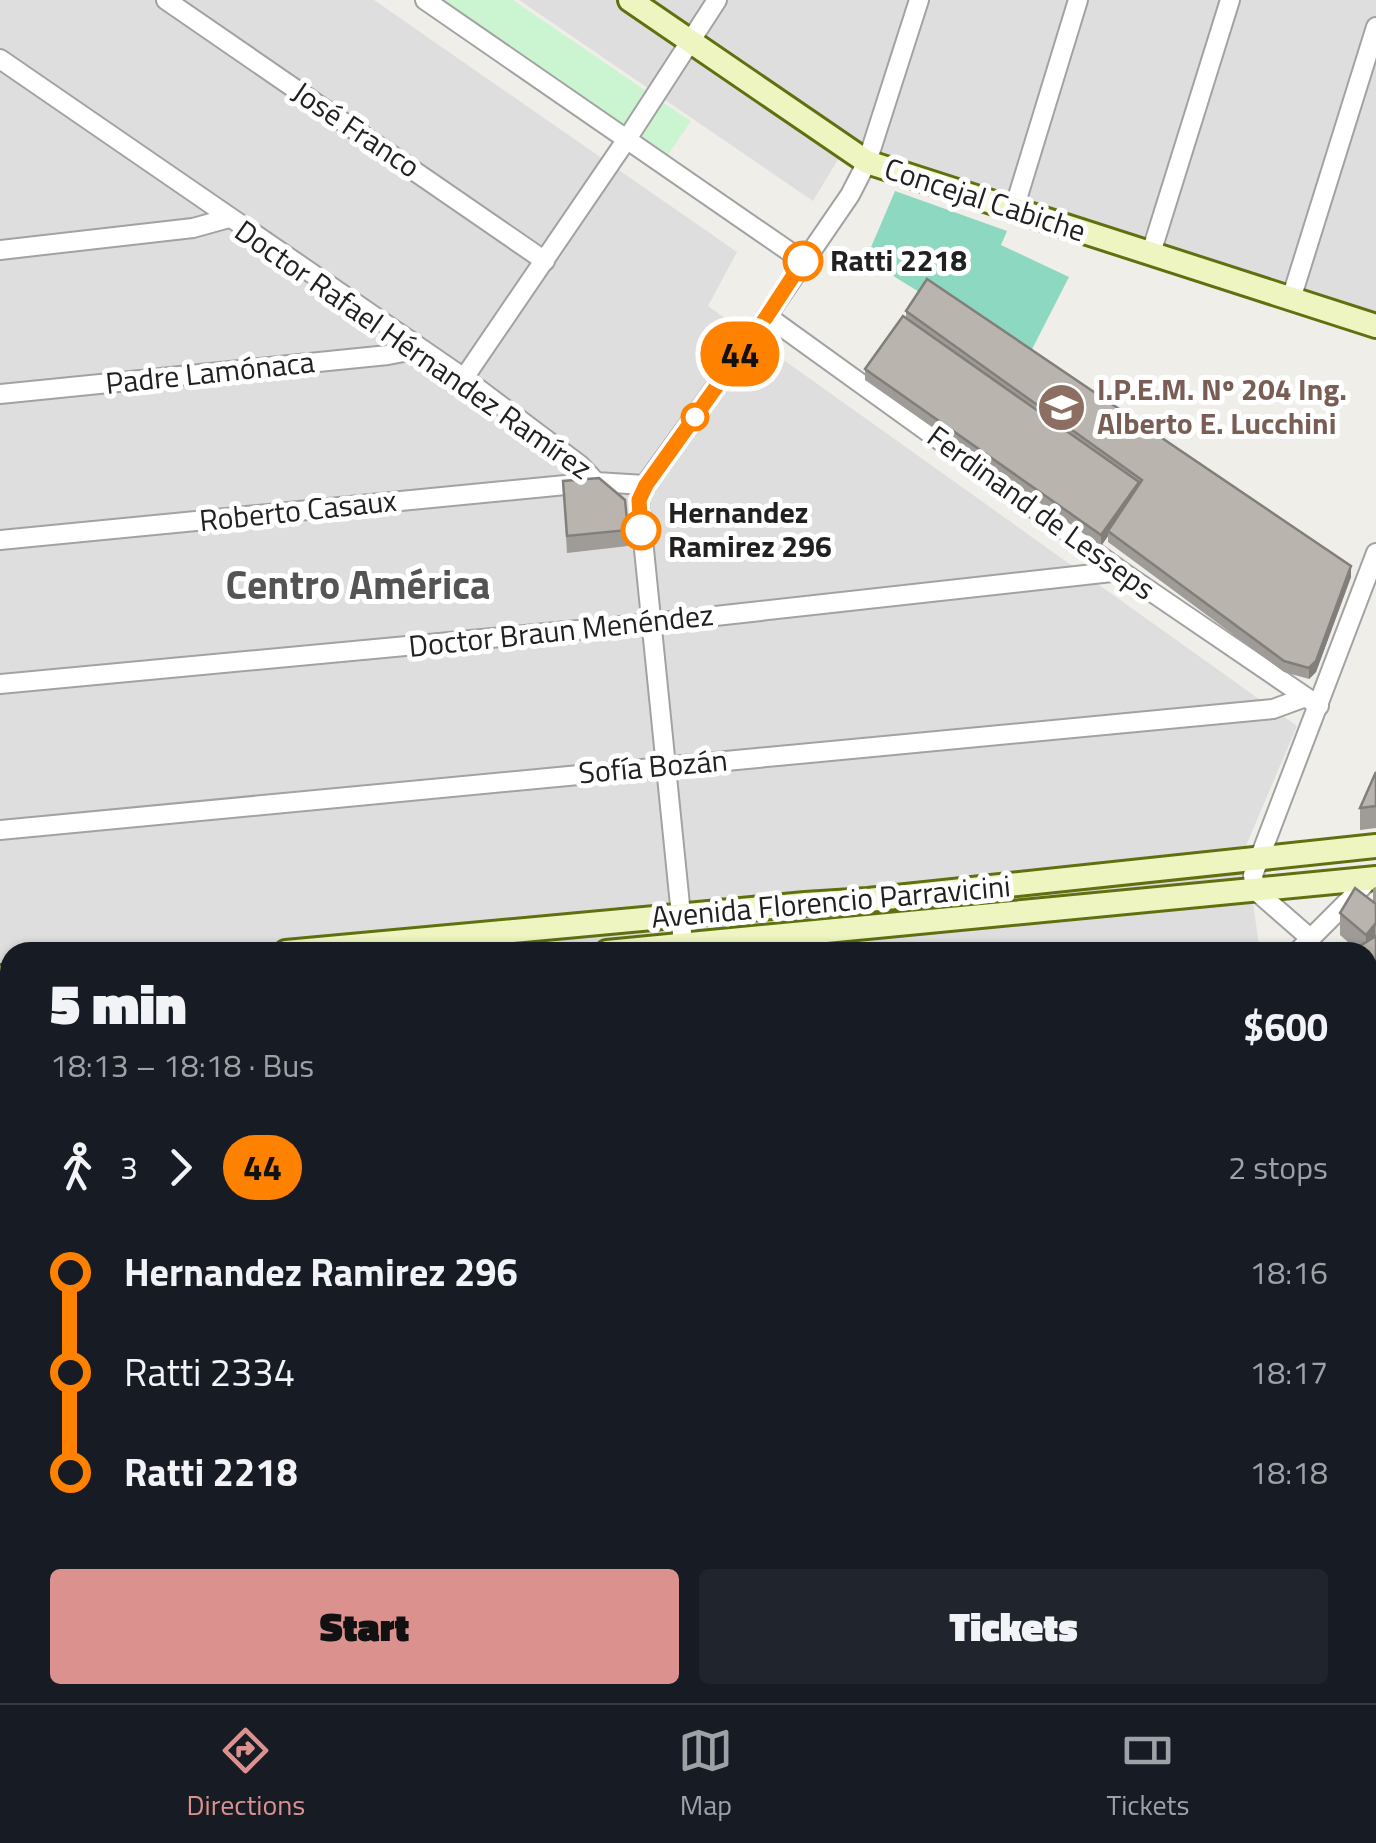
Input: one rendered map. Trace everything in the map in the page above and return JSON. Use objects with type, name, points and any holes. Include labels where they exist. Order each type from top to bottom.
[{"type":"main road","name":"Concejal Cabiche","points":[[630,0],[866,162],[1376,326]]},
{"type":"main road","name":"Avenida Florencio Parravicini","points":[[393,942],[904,896],[1376,846]]},
{"type":"main road","name":"Avenida Florencio Parravicini","points":[[750,942],[1373,878]]},
{"type":"street","name":"José Franco","points":[[166,0],[545,260]]},
{"type":"street","points":[[425,0],[803,261]]},
{"type":"street","points":[[464,378],[627,140],[717,0]]},
{"type":"street","points":[[682,942],[639,500],[850,195],[866,162],[919,0]]},
{"type":"street","points":[[1014,209],[1078,0]]},
{"type":"street","points":[[1150,254],[1230,0]]},
{"type":"street","points":[[1291,298],[1376,27]]},
{"type":"street","name":"Doctor Rafael Hérnandez Ramírez","points":[[0,59],[464,378],[580,465],[596,482],[646,485]]},
{"type":"street","points":[[0,250],[192,228],[229,218]]},
{"type":"street","name":"Ferdinand de Lesseps","points":[[767,316],[1121,571],[1311,702]]},
{"type":"street","name":"Padre Lamónaca","points":[[0,394],[419,348]]},
{"type":"street","name":"Roberto Casaux","points":[[0,540],[596,482]]},
{"type":"street","points":[[1310,938],[1255,890],[1253,876],[1311,702],[1376,553]]},
{"type":"street","name":"Doctor Braun Menéndez","points":[[0,684],[652,623],[1121,571]]},
{"type":"street","name":"Sofía Bozán","points":[[0,830],[1273,709],[1311,702]]},
{"type":"street","points":[[1306,942],[1373,878]]},
{"type":"shaded area","points":[[0,0],[374,0],[737,252],[708,306],[1297,726],[1245,848],[1259,942],[0,942]]},
{"type":"shaded area","points":[[519,0],[1376,0],[1376,318],[848,143],[813,201]]},
{"type":"green space","points":[[439,0],[513,0],[652,95],[626,127]]},
{"type":"green space","points":[[662,102],[691,121],[665,159],[638,138]]},
{"type":"green space","points":[[895,191],[1007,231],[1001,245],[1069,277],[1027,359],[866,259]]},
{"type":"building","name":"I.P.E.M. Nº 204 Ing. Alberto E. Lucchini","points":[[927,279],[1351,566],[1316,661],[1309,668],[1284,661],[1108,531],[1142,480],[906,311]]},
{"type":"building","points":[[903,316],[1139,482],[1101,535],[865,369]]},
{"type":"building","points":[[599,478],[625,500],[628,530],[567,536],[563,481]]},
{"type":"building","points":[[1375,774],[1376,806],[1360,808]]},
{"type":"building","points":[[1355,888],[1376,904],[1376,926],[1366,935],[1340,913]]},
{"type":"bus line","name":"44","points":[[641,530],[641,493],[803,261]]},
{"type":"place","name":"Ratti 2218","points":[[803,261]]},
{"type":"place","name":"I.P.E.M. Nº 204 Ing. Alberto E. Lucchini","points":[[1062,407]]},
{"type":"place","name":"Hernandez Ramirez 296","points":[[641,530]]},
{"type":"district","name":"Centro América","points":[[358,585]]}]
